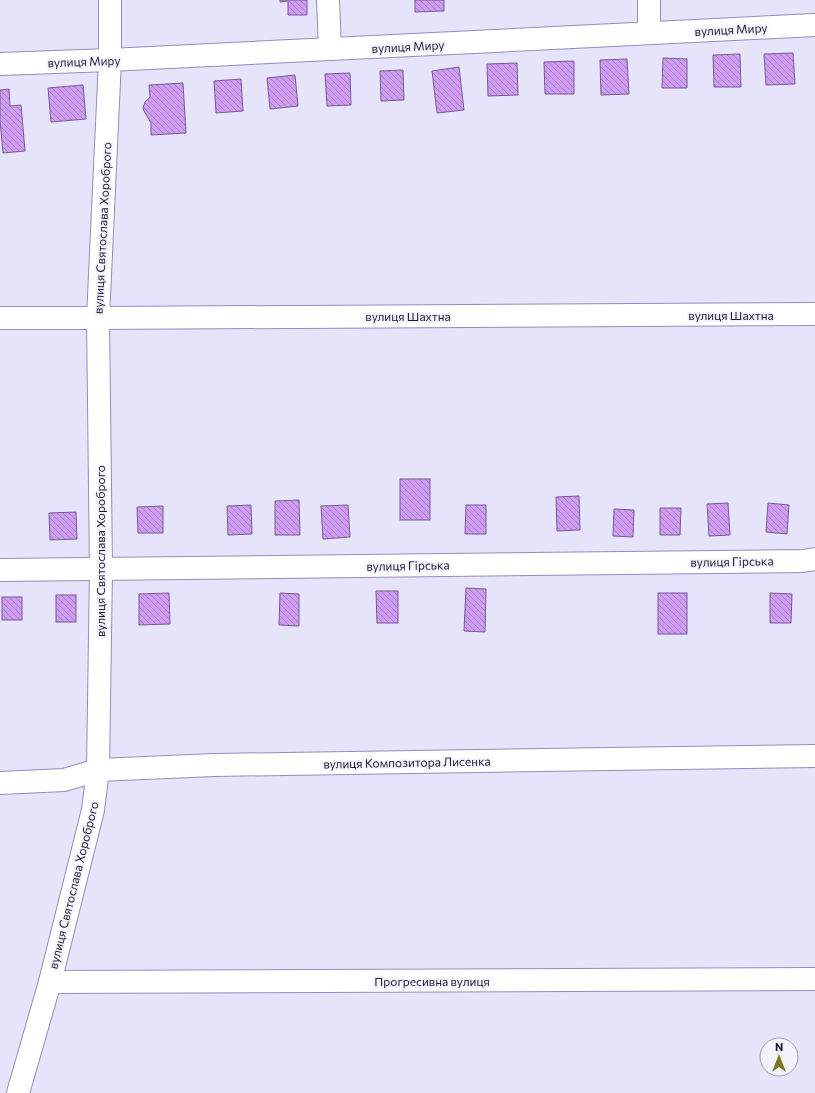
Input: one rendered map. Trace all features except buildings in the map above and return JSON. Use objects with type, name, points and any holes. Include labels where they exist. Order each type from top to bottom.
[{"type":"street","name":"вулиця Святослава Хороброго","points":[[18,1093],[50,982],[93,810],[98,770],[101,569],[98,318],[110,60],[110,0]]},
{"type":"street","points":[[328,0],[330,50]]},
{"type":"street","points":[[649,0],[650,33]]},
{"type":"street","name":"вулиця Миру","points":[[0,64],[330,50],[815,25]]},
{"type":"street","name":"вулиця Шахтна","points":[[0,318],[815,314]]},
{"type":"street","name":"вулиця Гірська","points":[[0,570],[815,559]]},
{"type":"street","name":"вулиця Композитора Лисенка","points":[[0,783],[64,780],[98,770],[214,765],[815,756]]},
{"type":"street","name":"Прогресивна вулиця","points":[[50,982],[815,979]]}]
